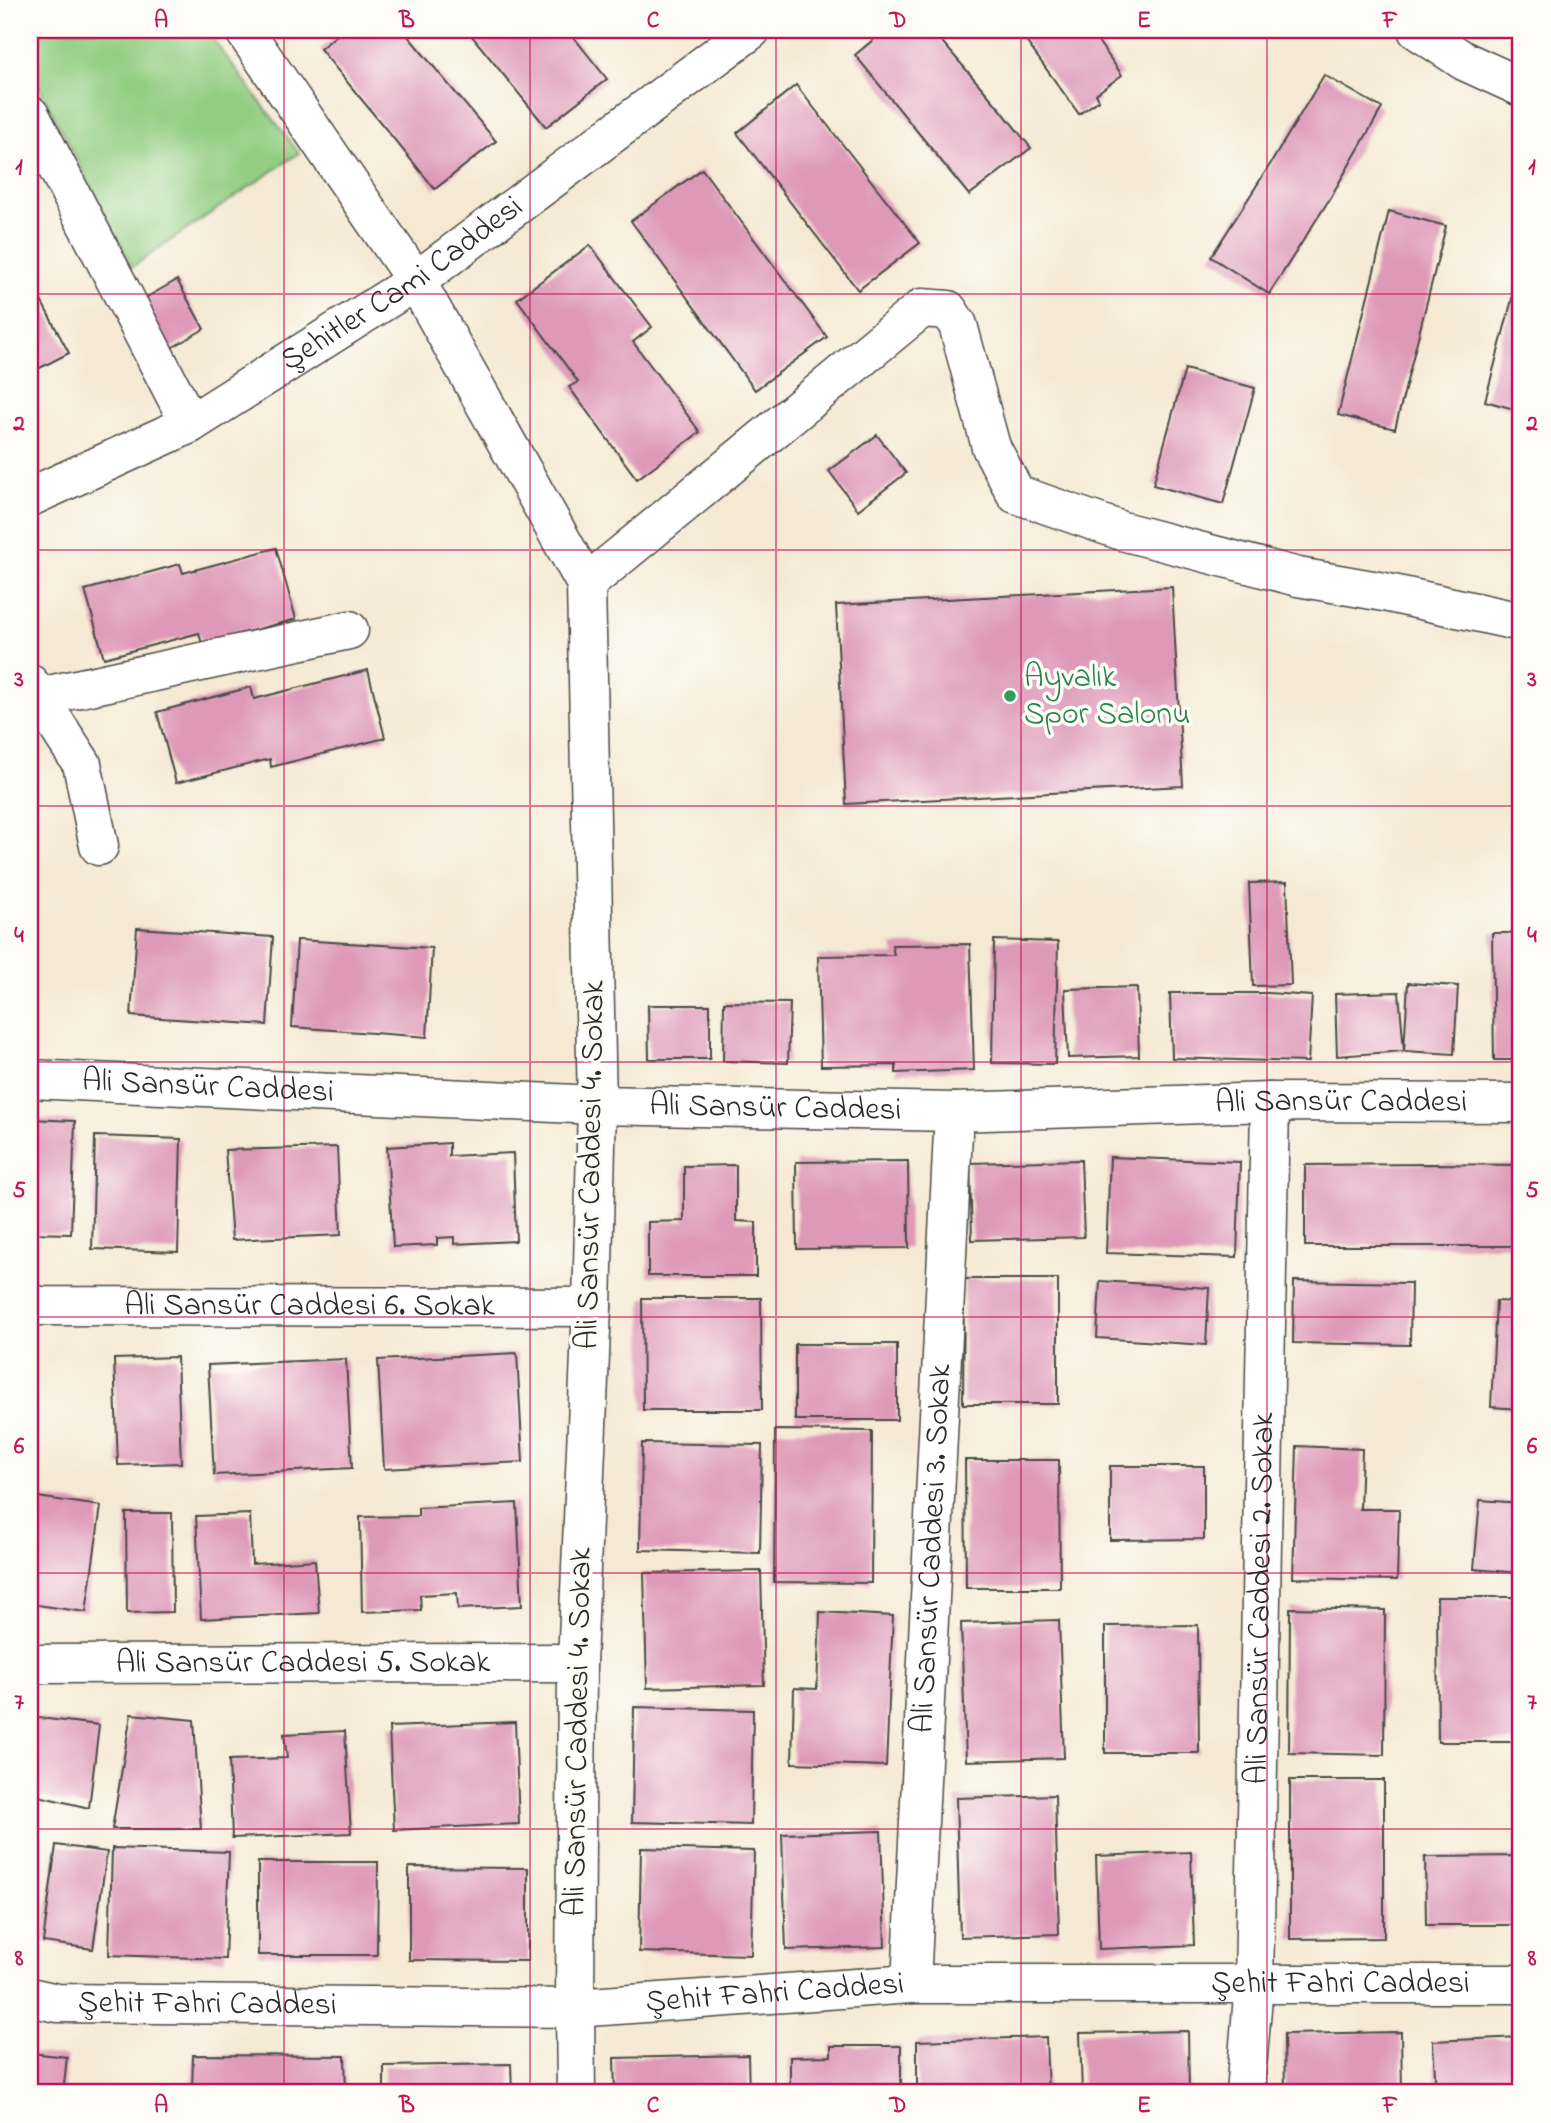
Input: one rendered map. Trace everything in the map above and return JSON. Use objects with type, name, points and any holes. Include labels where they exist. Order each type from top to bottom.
[{"type":"street","name":"Ali Sansür Caddesi 4. Sokak","points":[[244,30],[416,281],[586,584],[597,1105],[592,1307],[577,1664],[576,2093]]},
{"type":"street","name":"Şehitler Cami Caddesi","points":[[30,497],[190,424],[416,281],[751,30]]},
{"type":"street","points":[[1417,30],[1464,61],[1521,87]]},
{"type":"street","points":[[34,133],[190,424]]},
{"type":"street","points":[[586,584],[922,308],[948,310],[958,325],[991,447],[1016,494],[1122,531],[1298,577],[1384,592],[1521,622]]},
{"type":"street","points":[[99,846],[82,764],[33,693],[349,630]]},
{"type":"street","name":"Ali Sansür Caddesi","points":[[30,1079],[597,1105],[954,1112],[1270,1102],[1521,1103]]},
{"type":"street","name":"Ali Sansür Caddesi 2. Sokak","points":[[1245,2093],[1254,1984],[1270,1102]]},
{"type":"street","name":"Ali Sansür Caddesi 3. Sokak","points":[[911,1984],[954,1112]]},
{"type":"street","name":"Ali Sansür Caddesi 6. Sokak","points":[[30,1303],[40,1306],[592,1307]]},
{"type":"street","name":"Ali Sansür Caddesi 5. Sokak","points":[[30,1664],[577,1664]]},
{"type":"street","name":"Şehit Fahri Caddesi","points":[[30,1997],[57,2003],[575,2008],[911,1984],[1521,1984]]},
{"type":"green space","points":[[30,30],[206,30],[299,153],[132,267],[30,68]]},
{"type":"building","points":[[343,30],[403,30],[496,141],[435,189],[320,49]]},
{"type":"building","points":[[467,30],[568,30],[607,79],[546,127]]},
{"type":"building","points":[[885,30],[932,30],[1031,148],[969,195],[855,55]]},
{"type":"building","points":[[1018,30],[1090,30],[1122,75],[1096,94],[1099,100],[1079,114]]},
{"type":"building","points":[[1324,75],[1382,108],[1329,200],[1269,294],[1211,257]]},
{"type":"building","points":[[796,85],[920,243],[858,290],[737,133]]},
{"type":"building","points":[[702,169],[827,337],[755,390],[631,221]]},
{"type":"building","points":[[1389,211],[1446,226],[1395,429],[1338,415]]},
{"type":"building","points":[[590,245],[652,327],[633,342],[700,432],[637,479],[569,387],[578,382],[517,299]]},
{"type":"building","points":[[1521,269],[1521,411],[1485,401]]},
{"type":"building","points":[[30,280],[69,353],[30,373]]},
{"type":"building","points":[[177,280],[204,329],[168,350],[140,301]]},
{"type":"building","points":[[1185,369],[1255,388],[1223,504],[1153,485]]},
{"type":"building","points":[[877,435],[906,473],[858,510],[829,471]]},
{"type":"building","points":[[276,548],[296,619],[202,644],[199,633],[104,658],[85,590],[180,564],[183,573]]},
{"type":"building","name":"Ayvalık Spor Salonu","points":[[1172,587],[1183,786],[846,804],[836,605]]},
{"type":"building","points":[[368,670],[385,738],[271,767],[270,759],[176,783],[157,712],[251,687],[254,699]]},
{"type":"building","points":[[1287,882],[1291,985],[1253,986],[1249,883]]},
{"type":"building","points":[[137,928],[273,937],[267,1025],[131,1016]]},
{"type":"building","points":[[1492,933],[1521,933],[1521,1060],[1494,1060]]},
{"type":"building","points":[[297,940],[432,948],[427,1037],[292,1027]]},
{"type":"building","points":[[994,940],[1058,942],[1055,1064],[992,1063]]},
{"type":"building","points":[[970,944],[974,1070],[896,1073],[896,1065],[821,1066],[818,956],[894,955],[892,945]]},
{"type":"building","points":[[1408,983],[1458,986],[1454,1054],[1404,1051]]},
{"type":"building","points":[[1137,987],[1139,1056],[1068,1058],[1065,989]]},
{"type":"building","points":[[1399,992],[1404,1051],[1337,1056],[1335,994]]},
{"type":"building","points":[[1170,993],[1312,996],[1308,1062],[1172,1058]]},
{"type":"building","points":[[724,1002],[790,1003],[788,1063],[723,1061]]},
{"type":"building","points":[[648,1005],[710,1005],[710,1059],[649,1059]]},
{"type":"building","points":[[30,1119],[75,1121],[71,1234],[30,1233]]},
{"type":"building","points":[[95,1136],[181,1139],[178,1252],[92,1249]]},
{"type":"building","points":[[449,1143],[449,1156],[513,1153],[516,1241],[454,1244],[454,1237],[437,1238],[437,1245],[393,1247],[387,1147]]},
{"type":"building","points":[[337,1147],[341,1235],[232,1240],[225,1150]]},
{"type":"building","points":[[1110,1157],[1240,1162],[1237,1257],[1106,1253]]},
{"type":"building","points":[[1081,1160],[1084,1237],[972,1240],[970,1163]]},
{"type":"building","points":[[908,1161],[909,1248],[797,1249],[796,1162]]},
{"type":"building","points":[[736,1165],[736,1221],[756,1222],[756,1276],[648,1276],[648,1222],[684,1221],[684,1166]]},
{"type":"building","points":[[1305,1165],[1521,1165],[1521,1246],[1305,1246]]},
{"type":"building","points":[[964,1279],[1058,1279],[1058,1404],[963,1404]]},
{"type":"building","points":[[1100,1281],[1209,1288],[1206,1345],[1097,1338]]},
{"type":"building","points":[[1294,1281],[1411,1283],[1410,1345],[1293,1343]]},
{"type":"building","points":[[642,1298],[761,1298],[762,1410],[643,1410]]},
{"type":"building","points":[[1496,1301],[1521,1302],[1521,1409],[1491,1407]]},
{"type":"building","points":[[795,1344],[897,1344],[897,1420],[795,1420]]},
{"type":"building","points":[[517,1353],[523,1462],[384,1469],[378,1360]]},
{"type":"building","points":[[177,1357],[181,1463],[118,1465],[114,1359]]},
{"type":"building","points":[[346,1359],[352,1468],[214,1475],[208,1365]]},
{"type":"building","points":[[775,1430],[872,1431],[871,1583],[774,1582]]},
{"type":"building","points":[[642,1443],[762,1445],[760,1553],[640,1550]]},
{"type":"building","points":[[1297,1446],[1362,1449],[1360,1509],[1399,1509],[1397,1580],[1293,1578]]},
{"type":"building","points":[[965,1460],[1059,1460],[1060,1588],[966,1588]]},
{"type":"building","points":[[1110,1466],[1204,1466],[1204,1539],[1110,1540]]},
{"type":"building","points":[[30,1496],[101,1506],[86,1612],[30,1604]]},
{"type":"building","points":[[1480,1500],[1521,1503],[1521,1573],[1474,1569]]},
{"type":"building","points":[[517,1503],[522,1606],[458,1609],[457,1593],[420,1595],[421,1610],[362,1612],[360,1517],[418,1516],[418,1508]]},
{"type":"building","points":[[126,1513],[172,1513],[173,1612],[127,1613]]},
{"type":"building","points":[[250,1514],[252,1564],[315,1560],[319,1613],[201,1619],[196,1516]]},
{"type":"building","points":[[761,1571],[764,1685],[647,1688],[644,1573]]},
{"type":"building","points":[[1437,1597],[1521,1597],[1521,1742],[1438,1742]]},
{"type":"building","points":[[1290,1608],[1385,1610],[1384,1755],[1289,1753]]},
{"type":"building","points":[[820,1612],[893,1616],[886,1766],[792,1763],[794,1688],[817,1689]]},
{"type":"building","points":[[1059,1620],[1064,1758],[966,1761],[961,1623]]},
{"type":"building","points":[[1198,1625],[1199,1753],[1105,1753],[1105,1626]]},
{"type":"building","points":[[634,1707],[753,1710],[751,1825],[632,1822]]},
{"type":"building","points":[[131,1714],[194,1720],[201,1829],[112,1829]]},
{"type":"building","points":[[30,1717],[99,1725],[89,1808],[30,1794]]},
{"type":"building","points":[[515,1722],[519,1824],[394,1830],[389,1727]]},
{"type":"building","points":[[345,1731],[351,1833],[232,1838],[229,1760],[287,1758],[284,1734]]},
{"type":"building","points":[[1290,1780],[1384,1780],[1384,1938],[1290,1939]]},
{"type":"building","points":[[1055,1795],[1059,1934],[960,1937],[956,1798]]},
{"type":"building","points":[[881,1831],[885,1947],[786,1950],[782,1834]]},
{"type":"building","points":[[56,1845],[107,1852],[93,1949],[43,1942]]},
{"type":"building","points":[[112,1848],[229,1852],[225,1959],[109,1955]]},
{"type":"building","points":[[641,1848],[754,1851],[751,1955],[639,1952]]},
{"type":"building","points":[[1191,1852],[1194,1945],[1099,1949],[1096,1856]]},
{"type":"building","points":[[1521,1856],[1521,1925],[1426,1925],[1425,1857]]},
{"type":"building","points":[[258,1862],[378,1862],[377,1955],[258,1955]]},
{"type":"building","points":[[409,1867],[528,1868],[528,1961],[409,1960]]},
{"type":"building","points":[[1188,2031],[1189,2093],[1082,2093],[1080,2033]]},
{"type":"building","points":[[1401,2032],[1402,2093],[1285,2093],[1284,2034]]},
{"type":"building","points":[[1046,2037],[1048,2093],[917,2093],[917,2041]]},
{"type":"building","points":[[1521,2037],[1521,2093],[1436,2093],[1433,2041]]},
{"type":"building","points":[[831,2046],[901,2046],[901,2093],[790,2093],[790,2057],[831,2056]]},
{"type":"building","points":[[30,2053],[67,2057],[63,2093],[30,2093]]},
{"type":"building","points":[[193,2055],[345,2056],[346,2093],[192,2093]]},
{"type":"building","points":[[748,2055],[749,2093],[615,2093],[614,2058]]},
{"type":"building","points":[[511,2064],[512,2093],[384,2093],[384,2066]]},
{"type":"place","name":"Ayvalık Spor Salonu","points":[[1010,696]]}]
